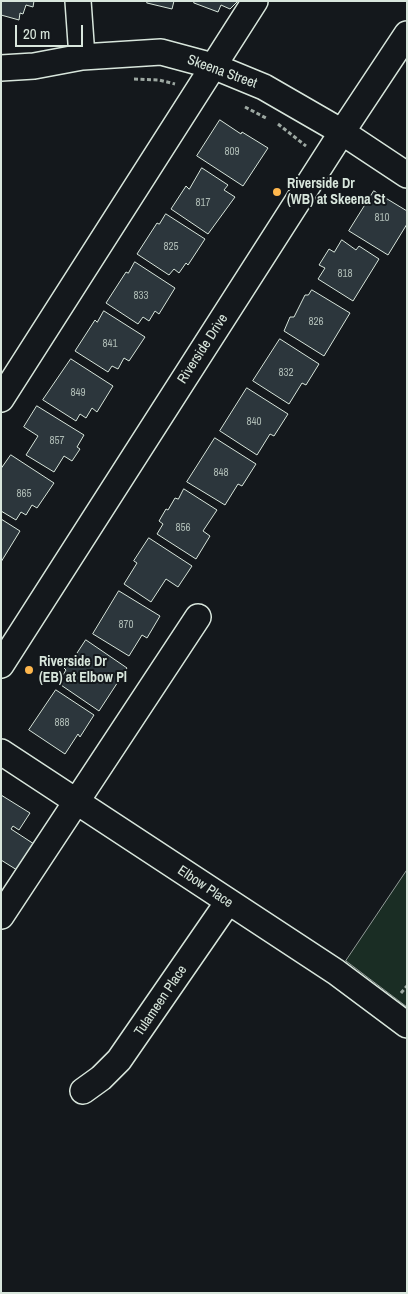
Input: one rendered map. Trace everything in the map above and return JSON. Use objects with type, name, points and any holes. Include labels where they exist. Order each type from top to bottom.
[{"type":"street","points":[[78,1],[82,57]]},
{"type":"street","points":[[1,399],[255,1]]},
{"type":"street","name":"Riverside Drive","points":[[1,666],[342,132],[407,34]]},
{"type":"street","name":"Skeena Street","points":[[1,68],[34,66],[82,57],[161,52],[213,66],[264,87],[342,132],[407,175]]},
{"type":"street","points":[[1,916],[198,617]]},
{"type":"street","name":"Elbow Place","points":[[1,752],[336,972],[407,1025]]},
{"type":"street","name":"Tulameen Place","points":[[84,1092],[120,1060],[228,902]]},
{"type":"path","points":[[130,79],[159,80],[198,90]]},
{"type":"path","points":[[242,106],[268,119]]},
{"type":"path","points":[[276,123],[301,143]]},
{"type":"green space","points":[[407,870],[407,1007],[346,961]]},
{"type":"building","points":[[1,1],[34,1],[33,7],[26,5],[23,14],[20,13],[19,20],[1,15]]},
{"type":"building","points":[[148,1],[174,1],[172,9],[147,3]]},
{"type":"building","points":[[195,1],[238,1],[230,9],[221,5],[218,12],[194,3]]},
{"type":"building","points":[[220,120],[241,134],[242,132],[268,148],[243,186],[197,156]]},
{"type":"building","points":[[202,168],[228,185],[224,190],[235,197],[208,234],[171,209],[186,186],[189,189]]},
{"type":"building","points":[[374,191],[407,211],[407,224],[388,255],[349,231]]},
{"type":"building","points":[[166,214],[205,239],[188,265],[186,263],[179,273],[174,269],[169,275],[137,254],[157,223],[159,224]]},
{"type":"building","points":[[342,240],[356,250],[359,246],[379,259],[353,301],[318,279],[325,268],[319,265],[329,249],[334,252]]},
{"type":"building","points":[[135,262],[175,288],[159,314],[155,311],[149,321],[143,317],[138,324],[106,303],[126,272],[128,273]]},
{"type":"building","points":[[312,290],[350,313],[324,356],[284,331],[290,317],[294,317],[305,295],[308,295]]},
{"type":"building","points":[[104,311],[145,337],[129,361],[124,358],[118,369],[112,366],[108,372],[75,351],[95,320],[97,322]]},
{"type":"building","points":[[280,339],[319,364],[306,385],[302,383],[289,404],[253,381]]},
{"type":"building","points":[[71,359],[113,386],[97,412],[92,408],[86,418],[80,414],[76,421],[43,400]]},
{"type":"building","points":[[247,388],[288,414],[274,436],[270,434],[257,455],[220,431]]},
{"type":"building","points":[[37,406],[84,435],[77,447],[80,449],[72,461],[64,456],[54,472],[26,455],[38,436],[24,427]]},
{"type":"building","points":[[215,438],[256,464],[242,486],[238,484],[225,505],[187,482]]},
{"type":"building","points":[[11,455],[54,483],[37,508],[32,505],[26,515],[21,512],[16,520],[1,511],[1,469]]},
{"type":"building","points":[[184,489],[217,510],[203,531],[210,536],[196,559],[157,534],[163,524],[159,521],[166,509],[168,510],[175,498],[178,499]]},
{"type":"building","points":[[1,519],[20,531],[1,562]]},
{"type":"building","points":[[149,538],[192,566],[178,587],[166,579],[151,602],[124,584],[137,563],[134,561]]},
{"type":"building","points":[[119,591],[160,616],[147,638],[142,635],[129,656],[93,634]]},
{"type":"building","points":[[86,640],[127,668],[99,711],[58,683],[66,670],[64,668]]},
{"type":"building","points":[[56,690],[94,715],[80,737],[78,734],[65,754],[29,730]]},
{"type":"building","points":[[1,795],[30,813],[19,830],[13,826],[11,829],[34,844],[17,870],[1,860]]},
{"type":"place","name":"Riverside Dr (WB) at Skeena St","points":[[277,192]]},
{"type":"place","name":"Riverside Dr (EB) at Elbow Pl","points":[[29,670]]}]
